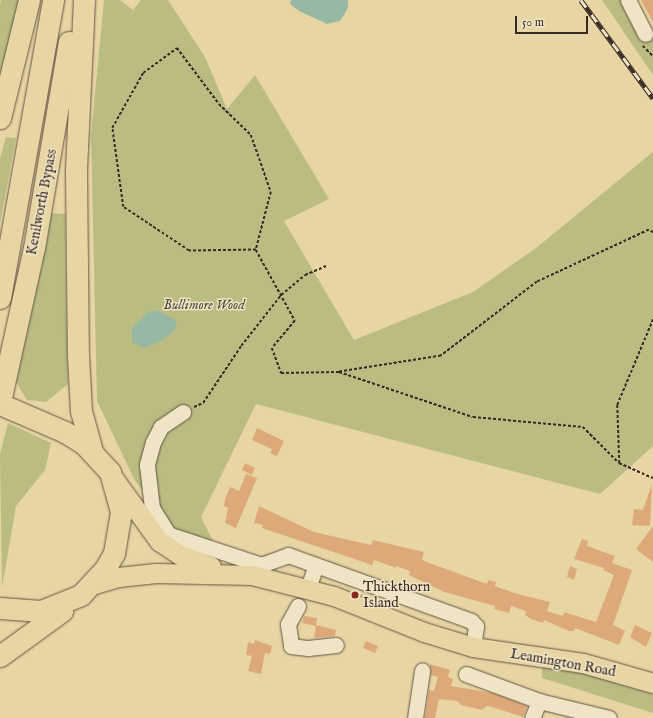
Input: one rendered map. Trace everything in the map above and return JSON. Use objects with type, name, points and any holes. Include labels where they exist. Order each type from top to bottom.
[{"type":"highway","points":[[0,118],[29,0]]},
{"type":"highway","name":"Kenilworth Bypass","points":[[0,298],[53,0]]},
{"type":"highway","name":"Kenilworth Bypass","points":[[0,403],[36,240],[63,91],[75,0]]},
{"type":"highway","points":[[84,0],[76,172],[78,364],[81,411],[92,451]]},
{"type":"highway","points":[[0,403],[75,437],[92,451],[110,472],[120,512],[118,537],[110,561],[94,584],[0,656]]},
{"type":"highway","points":[[0,608],[33,612],[75,600]]},
{"type":"main road","name":"Leamington Road","points":[[110,472],[159,541],[187,558],[234,573],[306,587],[473,647],[583,663],[653,683]]},
{"type":"main road","name":"Leamington Road","points":[[94,584],[118,577],[156,573],[234,573]]},
{"type":"street","points":[[628,0],[645,34]]},
{"type":"street","points":[[183,412],[168,420],[153,442],[147,465],[149,497],[158,522],[175,537],[261,565],[285,555],[472,621],[476,626],[473,647]]},
{"type":"street","points":[[316,565],[298,606],[290,617],[289,642],[296,648],[336,645]]},
{"type":"street","points":[[415,718],[422,671]]},
{"type":"street","points":[[466,674],[538,699],[609,718]]},
{"type":"street","points":[[532,718],[538,699]]},
{"type":"path","points":[[256,250],[189,250],[123,207],[112,128],[143,73],[177,48],[219,104],[251,135],[271,192],[256,250],[295,321],[272,348],[281,373],[339,372],[441,356],[537,282],[649,230],[653,233]]},
{"type":"path","points":[[183,412],[203,403],[241,346],[281,295],[306,275],[326,266]]},
{"type":"path","points":[[619,463],[617,405],[653,319]]},
{"type":"path","points":[[339,372],[473,418],[583,427],[619,463],[653,478]]},
{"type":"green space","points":[[1,0],[22,0],[0,88],[0,4]]},
{"type":"green space","name":"Bullimore Wood","points":[[104,0],[120,0],[133,10],[141,0],[168,0],[205,57],[227,109],[255,75],[329,199],[284,221],[354,340],[473,292],[536,248],[653,152],[653,446],[600,494],[256,404],[201,517],[214,543],[174,529],[135,481],[97,401],[91,135]]},
{"type":"green space","points":[[602,0],[628,0],[648,40],[653,37],[653,75]]},
{"type":"green space","points":[[6,137],[16,138],[0,224],[0,159]]},
{"type":"green space","points":[[51,213],[65,214],[68,384],[46,402],[27,400],[16,382]]},
{"type":"green space","points":[[8,423],[51,443],[45,470],[16,506],[2,588],[0,454]]},
{"type":"green space","points":[[542,665],[577,671],[653,694],[653,713],[542,678]]},
{"type":"shaded area","points":[[291,0],[348,0],[348,8],[340,21],[327,24],[299,11],[290,4]]},
{"type":"shaded area","points":[[149,311],[159,311],[177,321],[174,330],[163,340],[144,348],[132,342],[132,328]]},
{"type":"building","points":[[641,0],[653,0],[653,22]]},
{"type":"building","points":[[257,428],[284,441],[277,456],[270,453],[272,449],[252,440]]},
{"type":"building","points":[[245,463],[255,468],[252,475],[242,470]]},
{"type":"building","points":[[246,474],[257,478],[236,528],[225,523],[228,508],[224,506],[225,499],[230,487],[239,491]]},
{"type":"building","points":[[652,484],[650,526],[632,525],[634,509],[643,510]]},
{"type":"building","points":[[259,506],[314,532],[371,545],[373,540],[424,552],[422,559],[424,561],[487,584],[488,580],[496,582],[495,586],[514,593],[550,602],[547,611],[563,616],[564,612],[596,622],[614,575],[603,570],[604,568],[574,559],[582,539],[588,541],[587,546],[615,556],[612,563],[632,570],[613,625],[625,631],[619,645],[575,628],[574,631],[569,631],[544,620],[543,623],[531,619],[525,615],[526,611],[511,606],[509,613],[494,609],[495,606],[444,592],[409,575],[410,571],[396,566],[396,568],[374,560],[372,565],[262,528],[263,525],[254,523]]},
{"type":"building","points":[[653,526],[653,562],[636,549]]},
{"type":"building","points":[[570,566],[577,569],[574,580],[567,577]]},
{"type":"building","points":[[304,616],[317,618],[316,626],[302,623]]},
{"type":"building","points":[[316,625],[336,630],[335,636],[314,638]]},
{"type":"building","points":[[635,625],[652,633],[646,647],[630,637]]},
{"type":"building","points":[[255,640],[272,646],[270,654],[265,653],[261,674],[248,671],[252,656],[246,655],[248,642],[254,644]]},
{"type":"building","points":[[366,641],[378,646],[375,653],[363,648]]},
{"type":"building","points":[[430,664],[450,670],[448,677],[453,679],[451,686],[493,693],[527,706],[523,717],[487,706],[482,710],[461,705],[457,701],[439,699],[435,718],[425,718],[429,690],[434,691],[438,677],[431,675]]},
{"type":"railway","points":[[581,0],[653,98]]},
{"type":"place","name":"Thickthorn Island","points":[[355,595]]}]
